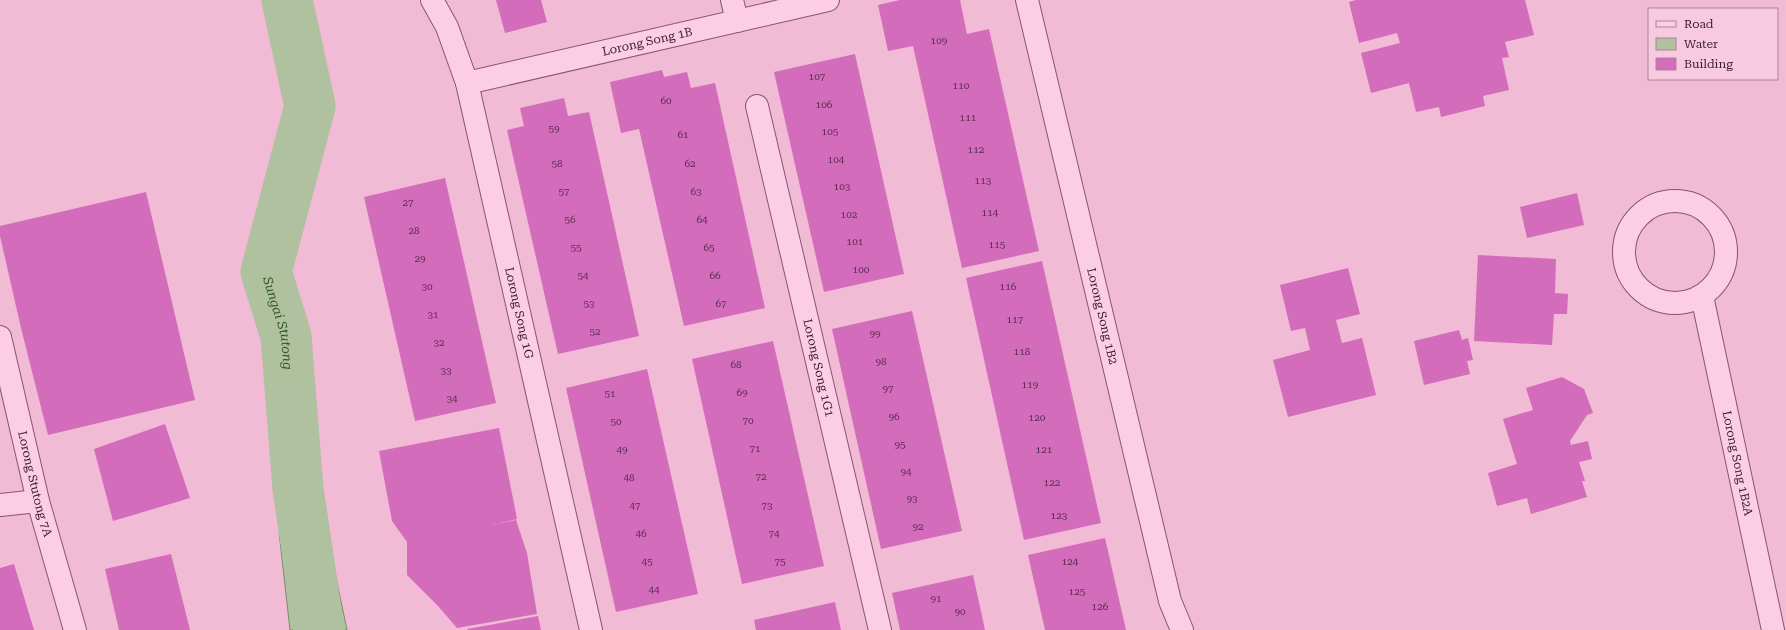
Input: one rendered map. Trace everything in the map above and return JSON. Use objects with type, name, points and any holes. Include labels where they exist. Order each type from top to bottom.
[{"type":"street","name":"Lorong Song 1G","points":[[432,0],[447,27],[467,83],[591,630]]},
{"type":"street","points":[[732,0],[737,21]]},
{"type":"street","name":"Lorong Song 1B","points":[[467,83],[828,0]]},
{"type":"street","name":"Lorong Song 1B2","points":[[1027,0],[1170,601],[1182,630]]},
{"type":"street","name":"Lorong Song 1G1","points":[[757,106],[880,630]]},
{"type":"street","points":[[1676,201],[1690,203],[1705,210],[1717,222],[1724,238],[1726,254],[1723,271],[1715,285],[1702,296],[1689,302],[1674,303],[1658,301],[1644,293],[1632,280],[1626,265],[1624,248],[1628,232],[1637,218],[1648,208],[1661,203],[1676,201]]},
{"type":"street","name":"Lorong Song 1B2A","points":[[1702,296],[1772,630]]},
{"type":"street","name":"Lorong Stutong 7A","points":[[0,337],[38,501],[76,630]]},
{"type":"street","points":[[0,505],[38,501]]},
{"type":"water","points":[[322,510],[347,630],[290,630],[279,532]]},
{"type":"building","points":[[496,0],[541,0],[547,22],[505,33]]},
{"type":"building","points":[[900,0],[960,0],[967,34],[989,29],[1039,251],[962,268],[913,46],[888,51],[878,5]]},
{"type":"building","points":[[1356,0],[1525,0],[1534,35],[1505,42],[1509,57],[1502,58],[1509,90],[1483,96],[1485,106],[1441,117],[1439,107],[1416,112],[1409,83],[1371,93],[1361,53],[1400,43],[1397,33],[1359,43],[1349,2]]},
{"type":"building","points":[[855,54],[904,274],[824,292],[774,72]]},
{"type":"building","points":[[662,70],[664,77],[687,72],[691,88],[715,83],[765,308],[684,326],[639,129],[621,133],[610,82]]},
{"type":"building","points":[[564,98],[568,116],[589,112],[639,336],[558,354],[507,130],[524,126],[520,108]]},
{"type":"building","points":[[445,178],[496,403],[415,421],[364,197]]},
{"type":"building","points":[[146,192],[195,400],[48,435],[21,328],[0,236],[0,226]]},
{"type":"building","points":[[1577,193],[1584,225],[1527,238],[1520,207]]},
{"type":"building","points":[[1478,255],[1556,259],[1555,293],[1568,294],[1567,314],[1554,314],[1552,345],[1474,341]]},
{"type":"building","points":[[1042,261],[1101,523],[1024,540],[966,278]]},
{"type":"building","points":[[1348,268],[1360,314],[1336,320],[1342,343],[1362,338],[1376,395],[1288,417],[1273,360],[1310,350],[1305,328],[1291,331],[1280,285]]},
{"type":"building","points":[[912,311],[962,531],[881,549],[832,329]]},
{"type":"building","points":[[1459,330],[1462,340],[1468,338],[1473,360],[1467,361],[1470,374],[1424,385],[1414,341]]},
{"type":"building","points":[[773,341],[824,566],[742,584],[692,359]]},
{"type":"building","points":[[647,369],[698,594],[616,612],[566,388]]},
{"type":"building","points":[[1562,377],[1584,389],[1593,413],[1587,415],[1570,441],[1571,445],[1588,441],[1592,459],[1579,462],[1585,481],[1582,481],[1587,497],[1531,514],[1527,498],[1497,506],[1488,473],[1517,464],[1503,419],[1533,410],[1526,388]]},
{"type":"building","points":[[165,424],[190,498],[113,521],[94,449]]},
{"type":"building","points":[[499,428],[517,519],[492,525],[516,520],[527,553],[537,614],[457,628],[438,606],[407,575],[407,542],[392,521],[379,451]]},
{"type":"building","points":[[1105,538],[1126,630],[1045,630],[1028,555]]},
{"type":"building","points":[[171,554],[190,630],[119,630],[105,569]]},
{"type":"building","points":[[14,564],[34,630],[0,630],[0,568]]},
{"type":"building","points":[[973,575],[985,630],[900,630],[892,593]]},
{"type":"building","points":[[835,602],[841,630],[756,630],[754,620]]},
{"type":"building","points":[[538,616],[541,630],[467,629]]},
{"type":"waterway","name":"Sungai Stutong","points":[[287,0],[310,106],[266,272],[286,336],[298,489],[319,630]]}]
